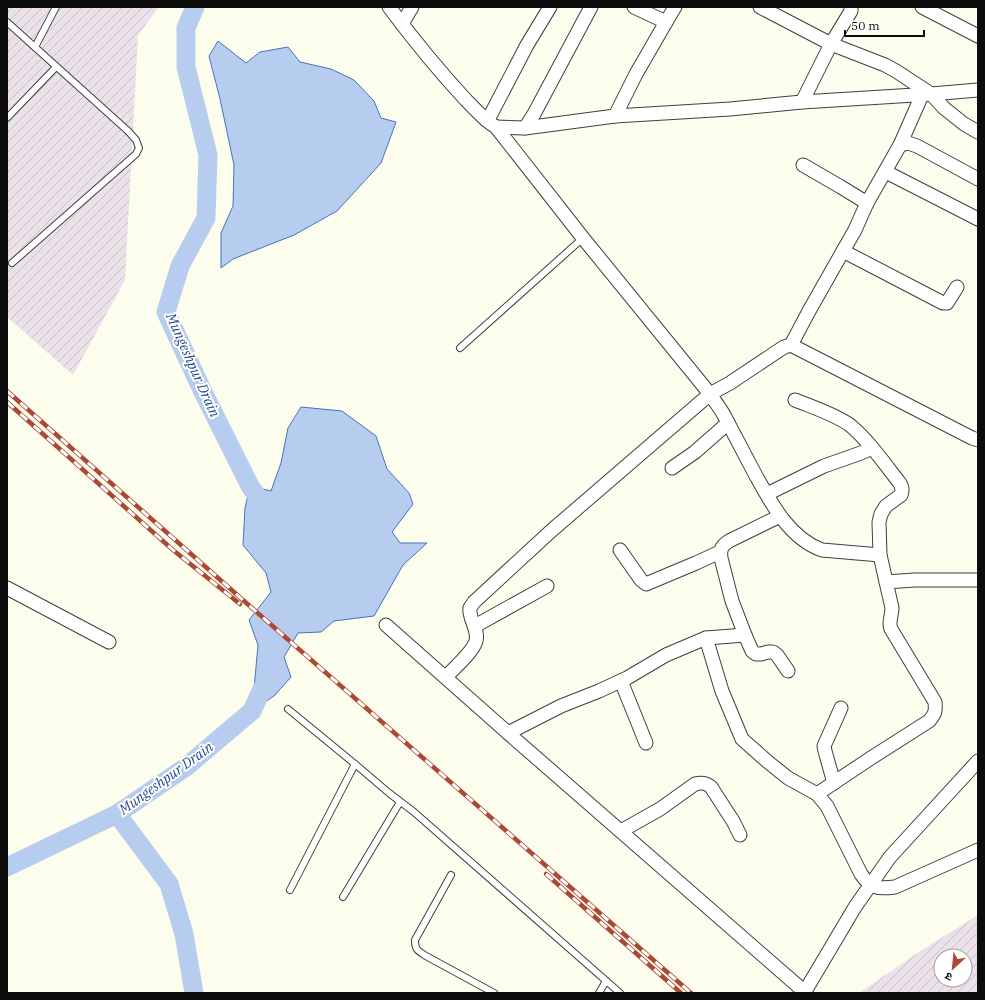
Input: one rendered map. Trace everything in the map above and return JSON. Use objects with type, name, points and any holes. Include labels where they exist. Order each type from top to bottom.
[{"type":"street","points":[[389,7],[455,88],[491,124],[710,394],[725,417],[780,516],[798,536],[813,547],[822,550],[880,555]]},
{"type":"street","points":[[402,24],[412,7]]},
{"type":"street","points":[[491,124],[490,116],[527,45],[550,7]]},
{"type":"street","points":[[525,128],[591,7]]},
{"type":"street","points":[[634,7],[666,22]]},
{"type":"street","points":[[615,116],[636,74],[675,7]]},
{"type":"street","points":[[760,7],[831,44],[885,65],[908,78],[964,124],[978,132]]},
{"type":"street","points":[[802,102],[831,44],[851,11],[851,7]]},
{"type":"street","points":[[922,7],[978,36]]},
{"type":"street","points":[[491,124],[525,128],[615,116],[730,109],[802,102],[927,95],[978,90]]},
{"type":"street","points":[[791,345],[808,311],[855,230],[867,203],[886,172],[927,95]]},
{"type":"street","points":[[900,145],[908,143],[917,146],[978,180]]},
{"type":"street","points":[[803,165],[867,203]]},
{"type":"street","points":[[886,172],[978,219]]},
{"type":"street","points":[[843,251],[943,303],[947,303],[957,287]]},
{"type":"street","points":[[446,677],[473,648],[477,640],[470,608],[474,602],[551,531],[710,394],[730,383],[784,347],[791,345],[965,435],[978,440]]},
{"type":"street","points":[[795,400],[835,416],[850,426],[872,448],[899,482],[902,489],[901,495],[886,506],[881,514],[880,522],[880,555],[892,608],[889,624],[935,702],[936,711],[928,721],[817,794]]},
{"type":"street","points":[[672,468],[695,452],[728,423]]},
{"type":"street","points":[[767,494],[824,466],[872,448]]},
{"type":"street","points":[[780,516],[729,541],[722,546],[720,552],[732,601],[752,651],[756,654],[773,652],[777,655],[788,671]]},
{"type":"street","points":[[620,550],[641,580],[646,584],[720,552]]},
{"type":"street","points":[[886,582],[914,580],[978,580]]},
{"type":"street","points":[[475,626],[547,586]]},
{"type":"street","points":[[7,588],[109,642]]},
{"type":"street","points":[[386,625],[805,993],[855,907],[890,857],[978,761]]},
{"type":"street","points":[[508,733],[561,706],[621,681],[666,655],[706,638],[745,635]]},
{"type":"street","points":[[706,638],[722,691],[742,739],[788,778],[817,794],[827,806],[861,874],[871,885],[882,888],[895,887],[978,850]]},
{"type":"street","points":[[621,681],[646,743]]},
{"type":"street","points":[[834,783],[824,746],[842,708]]},
{"type":"street","points":[[622,831],[660,809],[695,784],[700,783],[712,787],[740,835]]},
{"type":"lane","points":[[34,47],[56,7]]},
{"type":"lane","points":[[7,22],[128,131],[136,140],[139,148],[136,154],[12,264]]},
{"type":"lane","points":[[7,118],[56,67]]},
{"type":"lane","points":[[460,348],[583,238]]},
{"type":"lane","points":[[288,709],[414,812],[620,993]]},
{"type":"lane","points":[[290,890],[355,764]]},
{"type":"lane","points":[[343,897],[400,802]]},
{"type":"lane","points":[[451,876],[415,940],[415,945],[418,950],[426,956],[494,993]]},
{"type":"lane","points":[[599,993],[606,981]]},
{"type":"shaded area","points":[[7,7],[159,7],[138,35],[125,280],[73,375],[7,317]]},
{"type":"shaded area","points":[[978,915],[978,993],[859,993],[922,950]]},
{"type":"water","points":[[218,41],[246,63],[260,52],[288,47],[300,62],[331,69],[354,80],[374,101],[381,118],[396,122],[381,163],[337,211],[294,235],[233,259],[221,268],[221,233],[233,206],[234,165],[209,56]]},
{"type":"water","points":[[301,407],[342,411],[376,436],[387,469],[409,493],[413,504],[392,532],[400,543],[427,543],[403,565],[374,616],[334,621],[321,632],[298,633],[284,657],[291,677],[274,696],[252,711],[258,645],[249,620],[271,592],[266,573],[243,545],[245,508],[250,486],[271,491],[281,463],[288,428]]},
{"type":"waterway","name":"Mungeshpur Drain","points":[[195,7],[186,28],[186,67],[208,155],[206,218],[180,266],[166,312],[203,392],[250,486],[265,507]]},
{"type":"waterway","name":"Mungeshpur Drain","points":[[7,867],[117,814],[186,767],[252,711],[262,689]]},
{"type":"waterway","points":[[117,814],[169,884],[184,934],[194,993]]},
{"type":"railway","points":[[7,391],[691,993]]},
{"type":"railway","points":[[7,402],[173,550],[240,604]]},
{"type":"railway","points":[[546,874],[681,993]]}]
